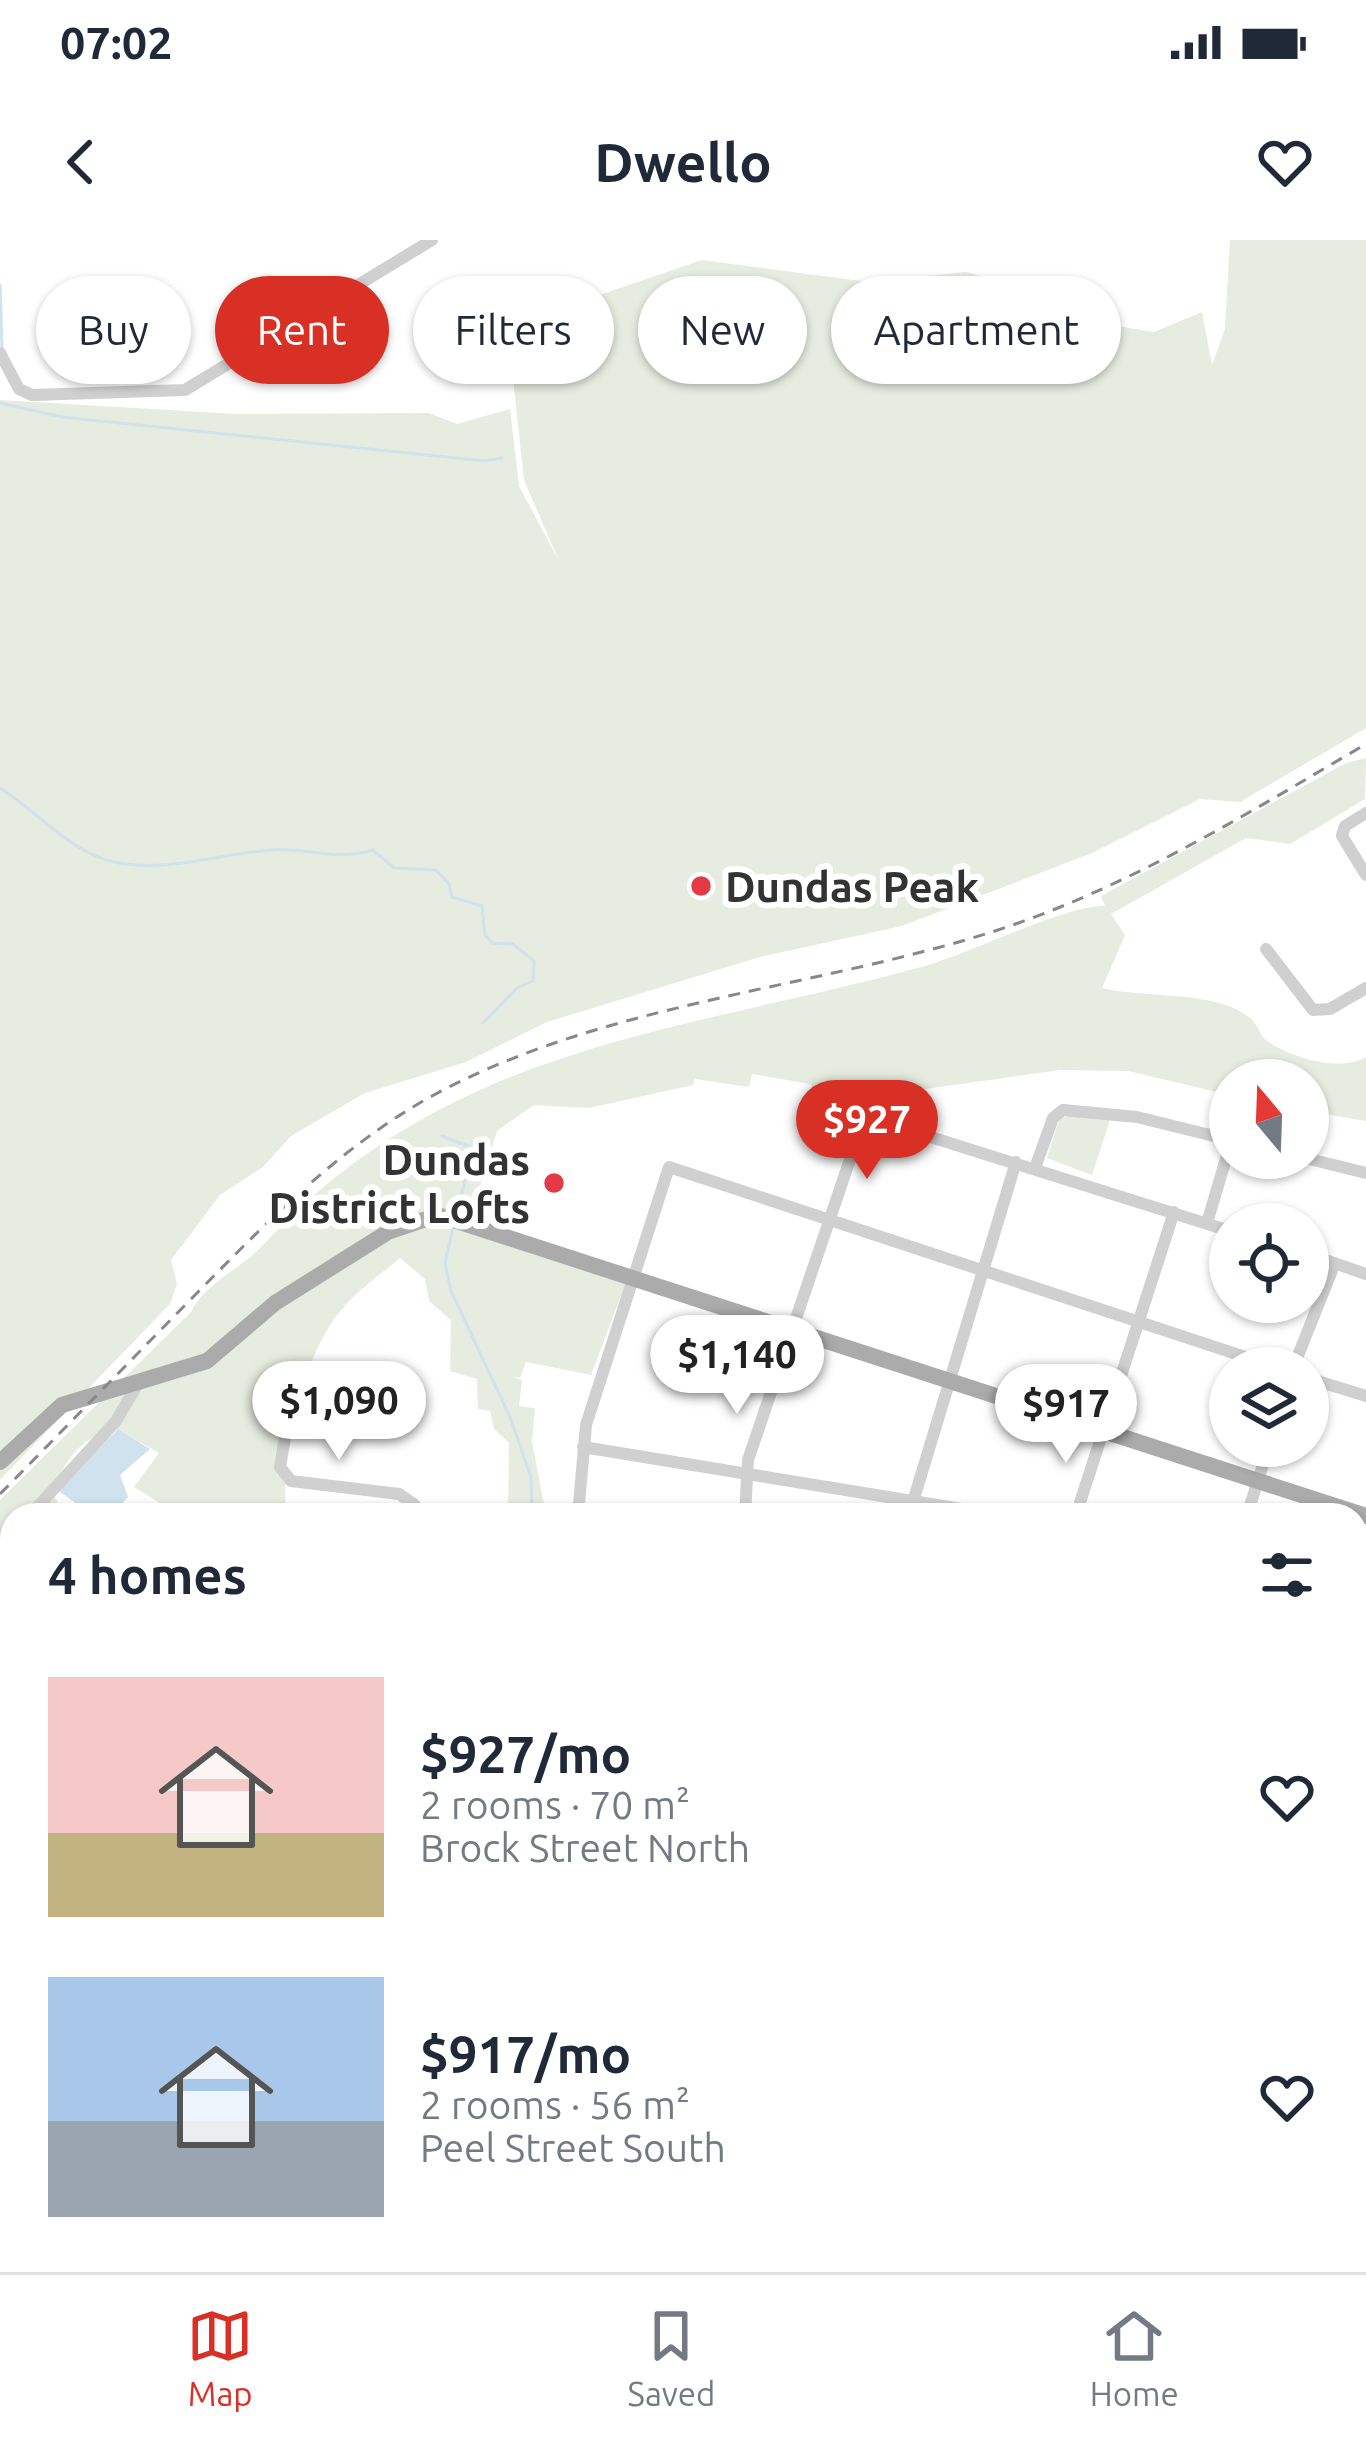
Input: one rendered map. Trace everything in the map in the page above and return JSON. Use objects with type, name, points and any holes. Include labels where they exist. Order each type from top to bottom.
[{"type":"main road","points":[[0,1462],[62,1405],[207,1361],[275,1303],[388,1232],[418,1218],[459,1218],[1326,1503]]},
{"type":"street","points":[[0,352],[19,389],[32,394],[185,390],[432,240]]},
{"type":"street","points":[[1366,813],[1343,830],[1366,875]]},
{"type":"street","points":[[1266,949],[1313,1010],[1330,1009],[1366,988]]},
{"type":"street","points":[[1035,1168],[1053,1118],[1063,1110],[1122,1115],[1209,1137]]},
{"type":"street","points":[[746,1503],[746,1472],[791,1329],[862,1124],[870,1118],[1207,1223],[1219,1179]]},
{"type":"street","points":[[910,1503],[1016,1162]]},
{"type":"street","points":[[1329,1164],[1366,1173]]},
{"type":"street","points":[[579,1503],[583,1447],[669,1167],[1215,1347]]},
{"type":"street","points":[[1080,1503],[1174,1212]]},
{"type":"street","points":[[1329,1261],[1366,1274]]},
{"type":"street","points":[[1301,1347],[1335,1263]]},
{"type":"street","points":[[41,1503],[116,1420],[137,1385]]},
{"type":"street","points":[[1329,1385],[1366,1396]]},
{"type":"street","points":[[290,1408],[280,1467],[291,1481],[399,1493],[411,1503]]},
{"type":"street","points":[[583,1447],[746,1472],[886,1503]]},
{"type":"street","points":[[1250,1503],[1262,1467]]},
{"type":"shaded area","points":[[1230,240],[1366,240],[1366,728],[1240,802],[1200,799],[1092,853],[902,926],[760,957],[547,1022],[466,1062],[365,1093],[291,1136],[263,1167],[220,1195],[171,1260],[177,1284],[170,1304],[0,1480],[0,400],[236,414],[429,413],[457,424],[510,409],[519,486],[559,561],[524,480],[514,384],[614,384],[614,290],[638,282],[638,384],[807,384],[807,276],[655,276],[702,260],[831,277],[831,384],[1121,384],[1121,327],[1154,332],[1202,312],[1212,365],[1225,329]]},
{"type":"shaded area","points":[[966,272],[980,276],[927,276]]},
{"type":"shaded area","points":[[1366,758],[1365,799],[1290,844],[1246,838],[1111,914],[1125,935],[1102,988],[1218,1003],[1250,1018],[1267,1041],[1309,1059],[1209,1059],[1209,1090],[1128,1071],[1060,1070],[911,1091],[907,1104],[842,1104],[819,1095],[810,1084],[752,1074],[749,1087],[695,1079],[693,1085],[589,1108],[534,1105],[497,1131],[467,1228],[627,1280],[591,1375],[526,1362],[520,1378],[512,1377],[522,1380],[519,1406],[535,1408],[532,1442],[544,1503],[508,1503],[509,1443],[494,1429],[490,1411],[478,1409],[477,1379],[450,1371],[451,1320],[429,1301],[425,1279],[400,1258],[343,1308],[317,1351],[290,1436],[286,1503],[160,1503],[134,1487],[159,1453],[117,1429],[93,1437],[76,1450],[51,1490],[58,1503],[0,1503],[215,1284],[335,1178],[410,1126],[489,1086],[571,1055],[925,966],[1067,913],[1105,906],[1101,896],[1346,763]]},
{"type":"shaded area","points":[[1366,1057],[1366,1121],[1329,1115],[1329,1063]]},
{"type":"shaded area","points":[[1070,1115],[1110,1120],[1092,1175],[1047,1158],[1059,1120]]},
{"type":"water","points":[[118,1429],[150,1449],[120,1475],[128,1497],[123,1503],[76,1503],[57,1490]]},
{"type":"waterway","points":[[0,285],[2,349]]},
{"type":"waterway","points":[[0,403],[62,417],[485,461],[502,458]]},
{"type":"waterway","points":[[0,788],[82,849],[128,864],[176,864],[273,850],[347,854],[373,850],[394,868],[436,870],[449,884],[452,897],[482,906],[485,935],[492,943],[513,944],[534,961],[533,981],[517,988],[483,1023]]},
{"type":"waterway","points":[[442,1136],[473,1148],[457,1213]]},
{"type":"waterway","points":[[453,1228],[445,1263],[451,1291],[510,1417],[531,1477],[532,1503]]},
{"type":"railway","points":[[0,1494],[279,1212],[336,1161],[432,1096],[495,1066],[627,1021],[902,957],[1022,922],[1174,854],[1366,744]]},
{"type":"place","name":"Dundas Peak","points":[[701,886]]},
{"type":"place","name":"Dundas District Lofts","points":[[554,1183]]}]
